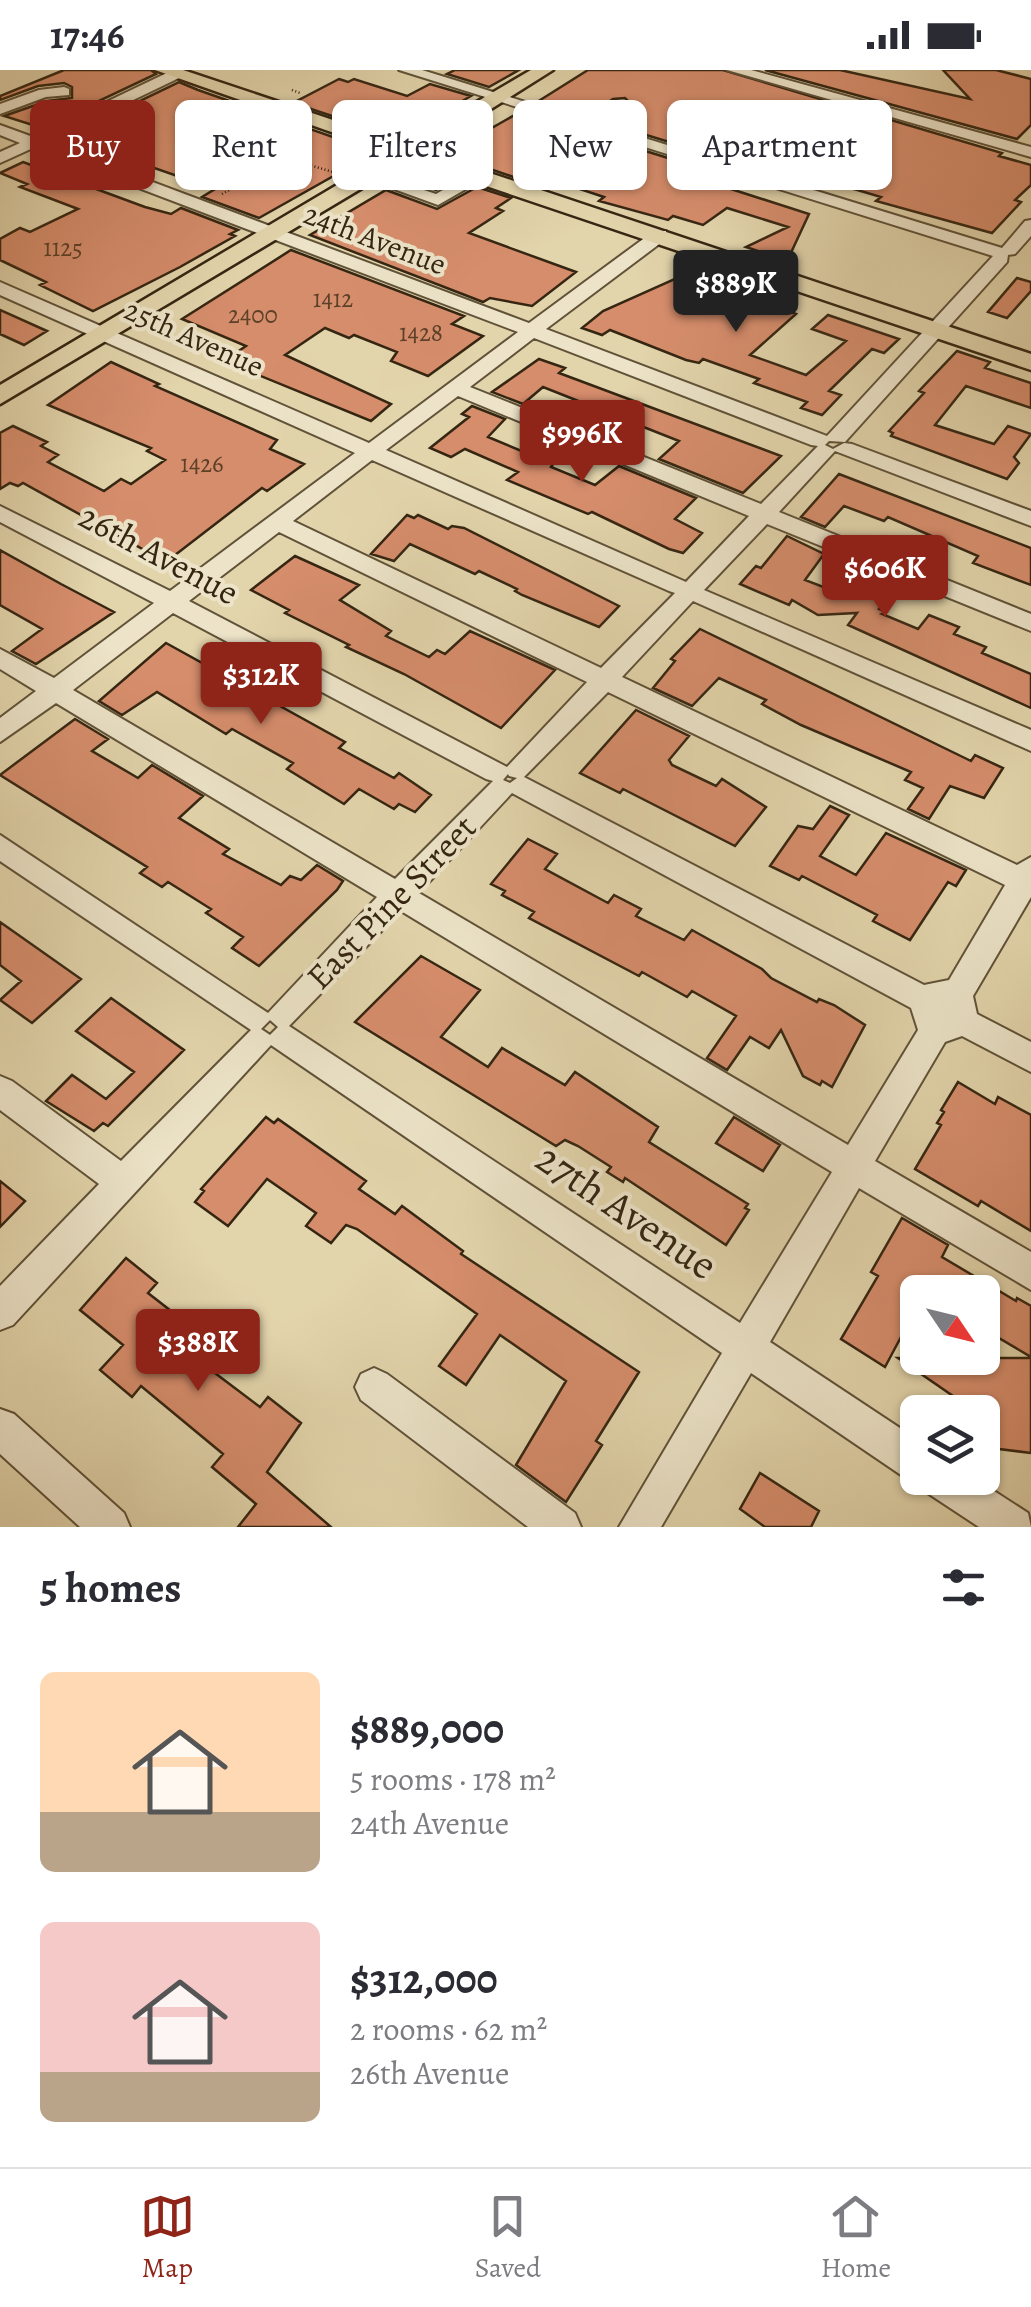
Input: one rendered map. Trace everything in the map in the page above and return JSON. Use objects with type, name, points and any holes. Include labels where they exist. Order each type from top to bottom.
[{"type":"main road","points":[[493,100],[544,70]]},
{"type":"main road","points":[[170,72],[332,126]]},
{"type":"main road","points":[[493,179],[1031,362]]},
{"type":"main road","points":[[1,394],[347,190]]},
{"type":"street","points":[[406,70],[513,103]]},
{"type":"street","points":[[734,70],[1031,152]]},
{"type":"street","points":[[116,100],[170,72]]},
{"type":"street","points":[[0,109],[44,93],[64,92]]},
{"type":"street","name":"24th Avenue","points":[[0,130],[30,142]]},
{"type":"street","points":[[0,158],[30,144]]},
{"type":"street","points":[[647,144],[1010,256]]},
{"type":"street","name":"24th Avenue","points":[[155,189],[1031,519]]},
{"type":"street","points":[[408,190],[438,200],[454,190]]},
{"type":"street","name":"East Pine Street","points":[[0,1312],[831,444],[935,329],[1010,256],[1031,225]]},
{"type":"street","points":[[0,732],[660,235]]},
{"type":"street","name":"25th Avenue","points":[[0,288],[1031,741]]},
{"type":"street","points":[[456,388],[1031,623]]},
{"type":"street","name":"26th Avenue","points":[[0,512],[1031,1058]]},
{"type":"street","points":[[278,522],[1028,878],[639,1527]]},
{"type":"street","points":[[0,658],[1031,1272]]},
{"type":"street","name":"27th Avenue","points":[[0,846],[900,1451]]},
{"type":"street","points":[[0,1091],[123,1182]]},
{"type":"street","points":[[374,1386],[561,1527]]},
{"type":"street","points":[[0,1428],[110,1527]]},
{"type":"street","points":[[966,1495],[1014,1527]]},
{"type":"path","points":[[292,90],[300,92]]},
{"type":"path","points":[[212,199],[229,190]]},
{"type":"building","points":[[64,70],[151,70],[156,74],[101,100],[55,100],[72,98],[72,87],[64,83],[38,86],[0,100],[0,96]]},
{"type":"building","points":[[455,70],[519,70],[489,87],[447,74]]},
{"type":"building","points":[[588,70],[723,70],[824,100],[667,100],[667,141],[647,135],[647,100],[540,100]]},
{"type":"building","points":[[765,70],[840,70],[970,99],[943,70],[996,70],[1031,79],[1031,125],[1017,139],[892,105],[892,100],[875,100]]},
{"type":"building","points":[[339,79],[354,79],[407,96],[430,84],[471,96],[464,100],[332,100],[332,116],[312,109],[312,100],[299,100]]},
{"type":"building","points":[[179,82],[227,100],[175,100],[175,175],[155,168],[155,100],[142,100]]},
{"type":"building","points":[[30,107],[30,124],[4,116]]},
{"type":"building","points":[[513,116],[513,177],[493,170],[493,127]]},
{"type":"building","points":[[892,120],[1031,165],[1031,185],[992,233],[876,201],[881,197],[857,190],[892,190]]},
{"type":"building","points":[[312,130],[332,137],[332,177],[312,188]]},
{"type":"building","points":[[647,151],[667,158],[667,190],[734,190],[809,214],[789,257],[776,257],[746,247],[788,227],[727,208],[703,225],[673,216],[668,220],[599,201],[604,197],[583,190],[647,190]]},
{"type":"building","points":[[23,162],[30,165],[30,190],[99,190],[171,214],[181,208],[238,230],[230,234],[235,236],[180,267],[93,311],[0,260],[0,239],[20,228],[30,232],[78,209],[20,187],[27,184],[0,173]]},
{"type":"building","points":[[213,190],[309,190],[259,218],[202,197]]},
{"type":"building","points":[[386,190],[437,209],[472,190],[511,198],[496,208],[503,211],[469,233],[576,272],[532,306],[490,298],[483,302],[310,235]]},
{"type":"building","points":[[291,250],[464,316],[452,324],[483,336],[428,376],[391,361],[397,352],[325,328],[285,355],[391,404],[371,421],[224,361],[246,346],[182,319]]},
{"type":"building","points":[[688,273],[796,314],[750,355],[806,375],[846,341],[812,329],[828,315],[899,339],[884,353],[872,349],[829,391],[841,395],[822,415],[801,408],[807,402],[754,383],[759,379],[703,359],[699,363],[686,360],[610,330],[602,335],[582,328],[603,311]]},
{"type":"building","points":[[1017,278],[1031,282],[1031,291],[1007,318],[988,312]]},
{"type":"building","points":[[0,310],[47,331],[24,345],[0,334]]},
{"type":"building","points":[[957,351],[990,362],[985,368],[1031,383],[1031,408],[966,386],[935,425],[994,444],[1008,426],[1031,434],[1014,457],[1019,463],[1007,479],[891,436],[889,431],[924,393],[919,391]]},
{"type":"building","points":[[539,359],[565,368],[559,373],[781,456],[743,493],[659,459],[679,441],[636,424],[620,430],[581,415],[591,406],[543,387],[523,404],[492,392]]},
{"type":"building","points":[[111,362],[159,384],[155,386],[277,440],[270,449],[304,464],[267,491],[262,488],[166,562],[23,483],[10,483],[0,489],[0,433],[13,426],[47,442],[41,446],[58,455],[48,462],[104,491],[121,479],[131,484],[165,460],[147,451],[151,448],[48,405]]},
{"type":"building","points":[[472,406],[505,419],[488,437],[553,464],[551,467],[595,485],[619,466],[696,498],[675,519],[702,533],[683,553],[669,549],[592,512],[588,514],[507,480],[518,472],[465,449],[451,457],[430,448],[469,417],[462,414]]},
{"type":"building","points":[[839,474],[1031,548],[1031,585],[973,563],[978,556],[888,517],[884,521],[844,506],[825,527],[801,517]]},
{"type":"building","points":[[407,515],[418,515],[448,529],[464,528],[619,606],[599,627],[522,595],[479,571],[475,574],[410,544],[394,561],[371,554]]},
{"type":"building","points":[[787,536],[824,554],[805,580],[849,597],[871,571],[898,582],[879,609],[886,612],[882,614],[918,629],[929,615],[959,627],[954,634],[986,647],[982,653],[1031,674],[1031,708],[848,625],[857,613],[818,615],[792,600],[789,605],[740,584],[756,566],[761,568]]},
{"type":"building","points":[[0,550],[114,612],[36,664],[12,651],[42,629],[0,605]]},
{"type":"building","points":[[295,556],[359,585],[340,600],[391,631],[386,636],[429,657],[437,650],[445,654],[470,631],[555,670],[501,728],[346,647],[349,645],[285,613],[289,610],[251,590]]},
{"type":"building","points":[[700,629],[971,761],[975,755],[1003,768],[984,798],[950,786],[929,819],[908,809],[923,788],[905,780],[911,772],[801,725],[762,704],[766,700],[719,678],[692,706],[653,688],[675,661],[671,659]]},
{"type":"building","points":[[166,643],[345,742],[339,748],[394,778],[399,773],[431,795],[415,812],[399,804],[394,809],[359,789],[344,804],[287,769],[293,763],[232,729],[226,734],[157,692],[122,715],[99,701]]},
{"type":"building","points":[[636,710],[689,736],[669,760],[672,765],[716,786],[722,779],[766,807],[735,846],[623,789],[620,793],[580,773]]},
{"type":"building","points":[[75,719],[108,739],[92,751],[138,778],[152,765],[203,796],[179,818],[229,849],[223,854],[281,885],[290,876],[301,880],[317,865],[343,881],[259,966],[232,948],[243,937],[206,913],[211,909],[168,882],[162,887],[140,873],[147,867],[0,775]]},
{"type":"building","points":[[830,806],[849,815],[820,856],[856,875],[886,833],[966,870],[956,886],[948,882],[910,940],[873,921],[877,915],[802,876],[799,880],[770,866],[798,826],[813,829]]},
{"type":"building","points":[[528,839],[557,854],[545,869],[608,903],[614,895],[641,909],[636,916],[684,940],[692,930],[762,969],[771,978],[817,1002],[819,999],[834,1005],[865,1025],[832,1087],[803,1076],[781,1030],[769,1048],[750,1037],[727,1070],[707,1058],[736,1016],[692,991],[687,997],[642,972],[639,976],[529,918],[534,912],[502,895],[505,891],[491,884]]},
{"type":"building","points":[[0,922],[81,979],[32,1023],[0,1000],[21,981],[0,965]]},
{"type":"building","points":[[421,956],[480,990],[441,1037],[488,1067],[502,1048],[565,1085],[575,1072],[658,1127],[649,1142],[748,1204],[745,1208],[749,1210],[726,1245],[625,1178],[623,1182],[607,1172],[611,1167],[578,1146],[565,1140],[556,1146],[355,1022]]},
{"type":"building","points":[[111,998],[184,1050],[108,1126],[103,1123],[94,1131],[46,1101],[72,1075],[106,1099],[134,1072],[76,1031]]},
{"type":"building","points":[[958,1082],[995,1104],[998,1097],[1031,1115],[1031,1231],[915,1169],[941,1125],[937,1123],[944,1112],[941,1110]]},
{"type":"building","points":[[266,1117],[274,1123],[278,1119],[366,1181],[359,1189],[395,1214],[402,1206],[463,1251],[461,1254],[639,1372],[596,1441],[602,1445],[566,1502],[516,1465],[566,1381],[500,1335],[466,1385],[439,1366],[477,1314],[357,1229],[346,1225],[331,1243],[306,1226],[316,1213],[267,1179],[228,1226],[195,1202],[204,1191],[201,1189]]},
{"type":"building","points":[[734,1117],[780,1145],[763,1171],[716,1143]]},
{"type":"building","points":[[0,1181],[25,1201],[0,1227]]},
{"type":"building","points":[[902,1218],[948,1245],[942,1257],[972,1275],[900,1275],[900,1339],[885,1367],[841,1339],[878,1276],[871,1272]]},
{"type":"building","points":[[126,1258],[157,1283],[148,1293],[225,1353],[211,1370],[260,1407],[268,1397],[301,1423],[267,1472],[331,1527],[238,1527],[256,1504],[212,1467],[223,1454],[141,1386],[132,1397],[100,1370],[123,1345],[80,1310]]},
{"type":"building","points":[[1000,1291],[1031,1306],[1031,1357],[1000,1339]]},
{"type":"building","points":[[1000,1358],[1031,1358],[1031,1453],[1000,1449],[1000,1395],[952,1395],[923,1375],[1000,1375]]},
{"type":"building","points":[[760,1473],[819,1511],[811,1527],[765,1527],[740,1509]]}]
